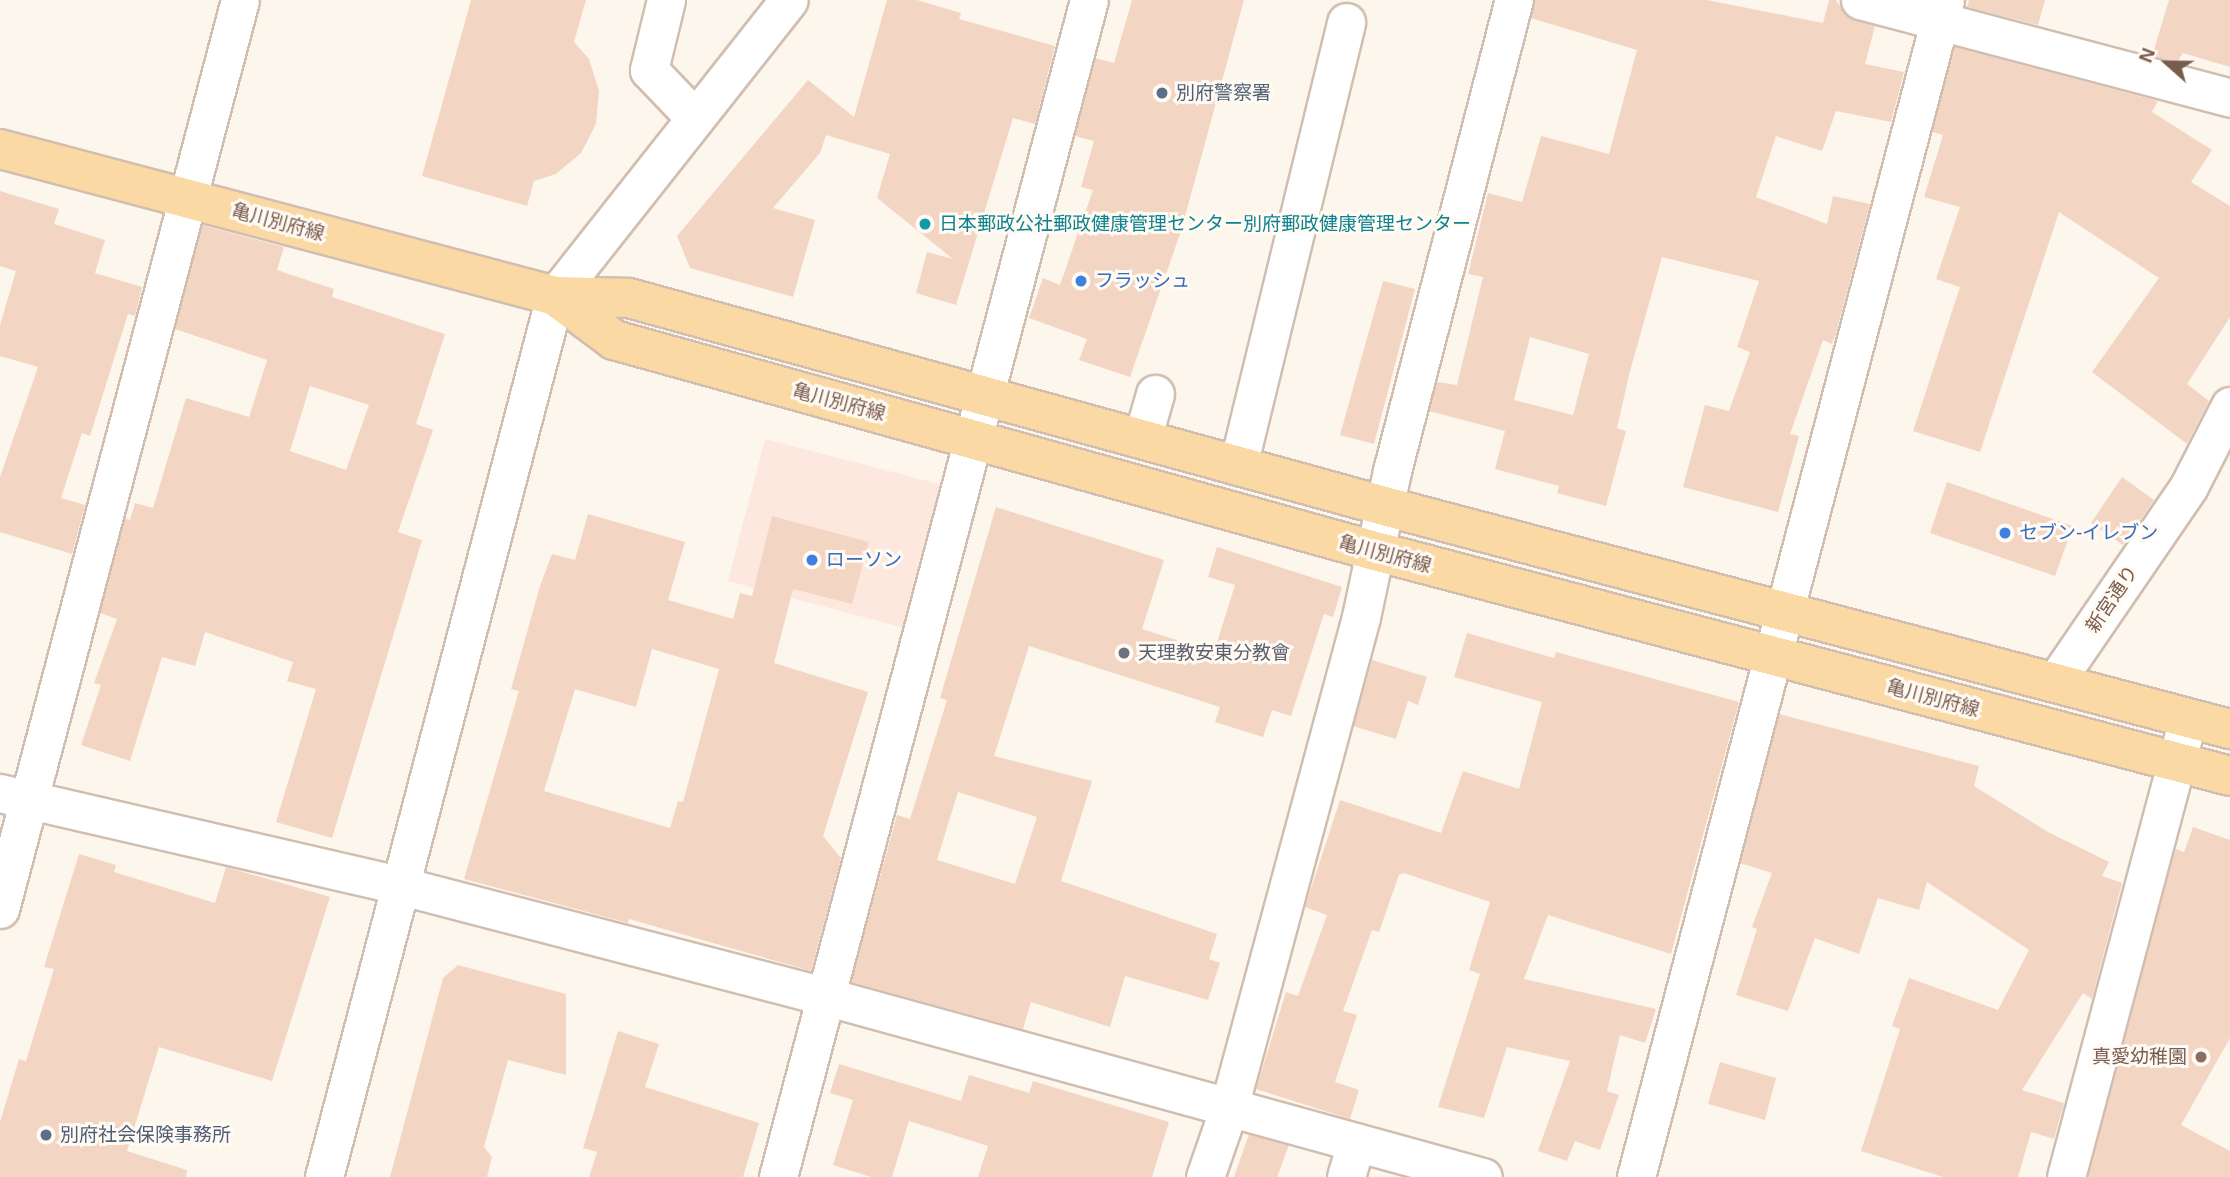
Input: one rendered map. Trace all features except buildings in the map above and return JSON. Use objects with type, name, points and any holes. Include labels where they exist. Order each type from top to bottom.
[{"type":"main road","name":"亀川別府線","points":[[0,149],[555,296],[629,298],[1384,506],[2230,729]]},
{"type":"main road","name":"亀川別府線","points":[[555,296],[614,340],[1375,551],[2230,776]]},
{"type":"street","points":[[0,909],[14,798],[189,198],[240,0]]},
{"type":"street","points":[[666,0],[649,71],[693,116]]},
{"type":"street","points":[[324,1177],[555,296],[693,116],[789,0]]},
{"type":"street","points":[[778,1177],[828,997],[1089,0]]},
{"type":"street","points":[[1205,1177],[1228,1111],[1375,551],[1384,506],[1514,0]]},
{"type":"street","points":[[1860,0],[1943,10],[2230,98]]},
{"type":"street","points":[[1636,1177],[1943,10]]},
{"type":"street","points":[[1238,466],[1346,22]]},
{"type":"street","points":[[1142,439],[1155,394]]},
{"type":"street","name":"新宮通り","points":[[2054,682],[2189,486],[2230,406]]},
{"type":"street","points":[[2066,1177],[2188,718]]},
{"type":"street","points":[[14,798],[402,886],[828,997],[1228,1111],[1351,1161],[1483,1177]]},
{"type":"shaded area","points":[[765,439],[947,486],[908,629],[728,581]]},
{"type":"place","name":"別府警察署","points":[[1162,93]]},
{"type":"place","name":"日本郵政公社郵政健康管理センター別府郵政健康管理センター","points":[[925,224]]},
{"type":"place","name":"フラッシュ","points":[[1081,281]]},
{"type":"place","name":"セブン-イレブン","points":[[2005,533]]},
{"type":"place","name":"ローソン","points":[[812,560]]},
{"type":"place","name":"天理教安東分教會","points":[[1124,653]]},
{"type":"place","name":"真愛幼稚園","points":[[2201,1057]]},
{"type":"place","name":"別府社会保険事務所","points":[[46,1135]]}]
